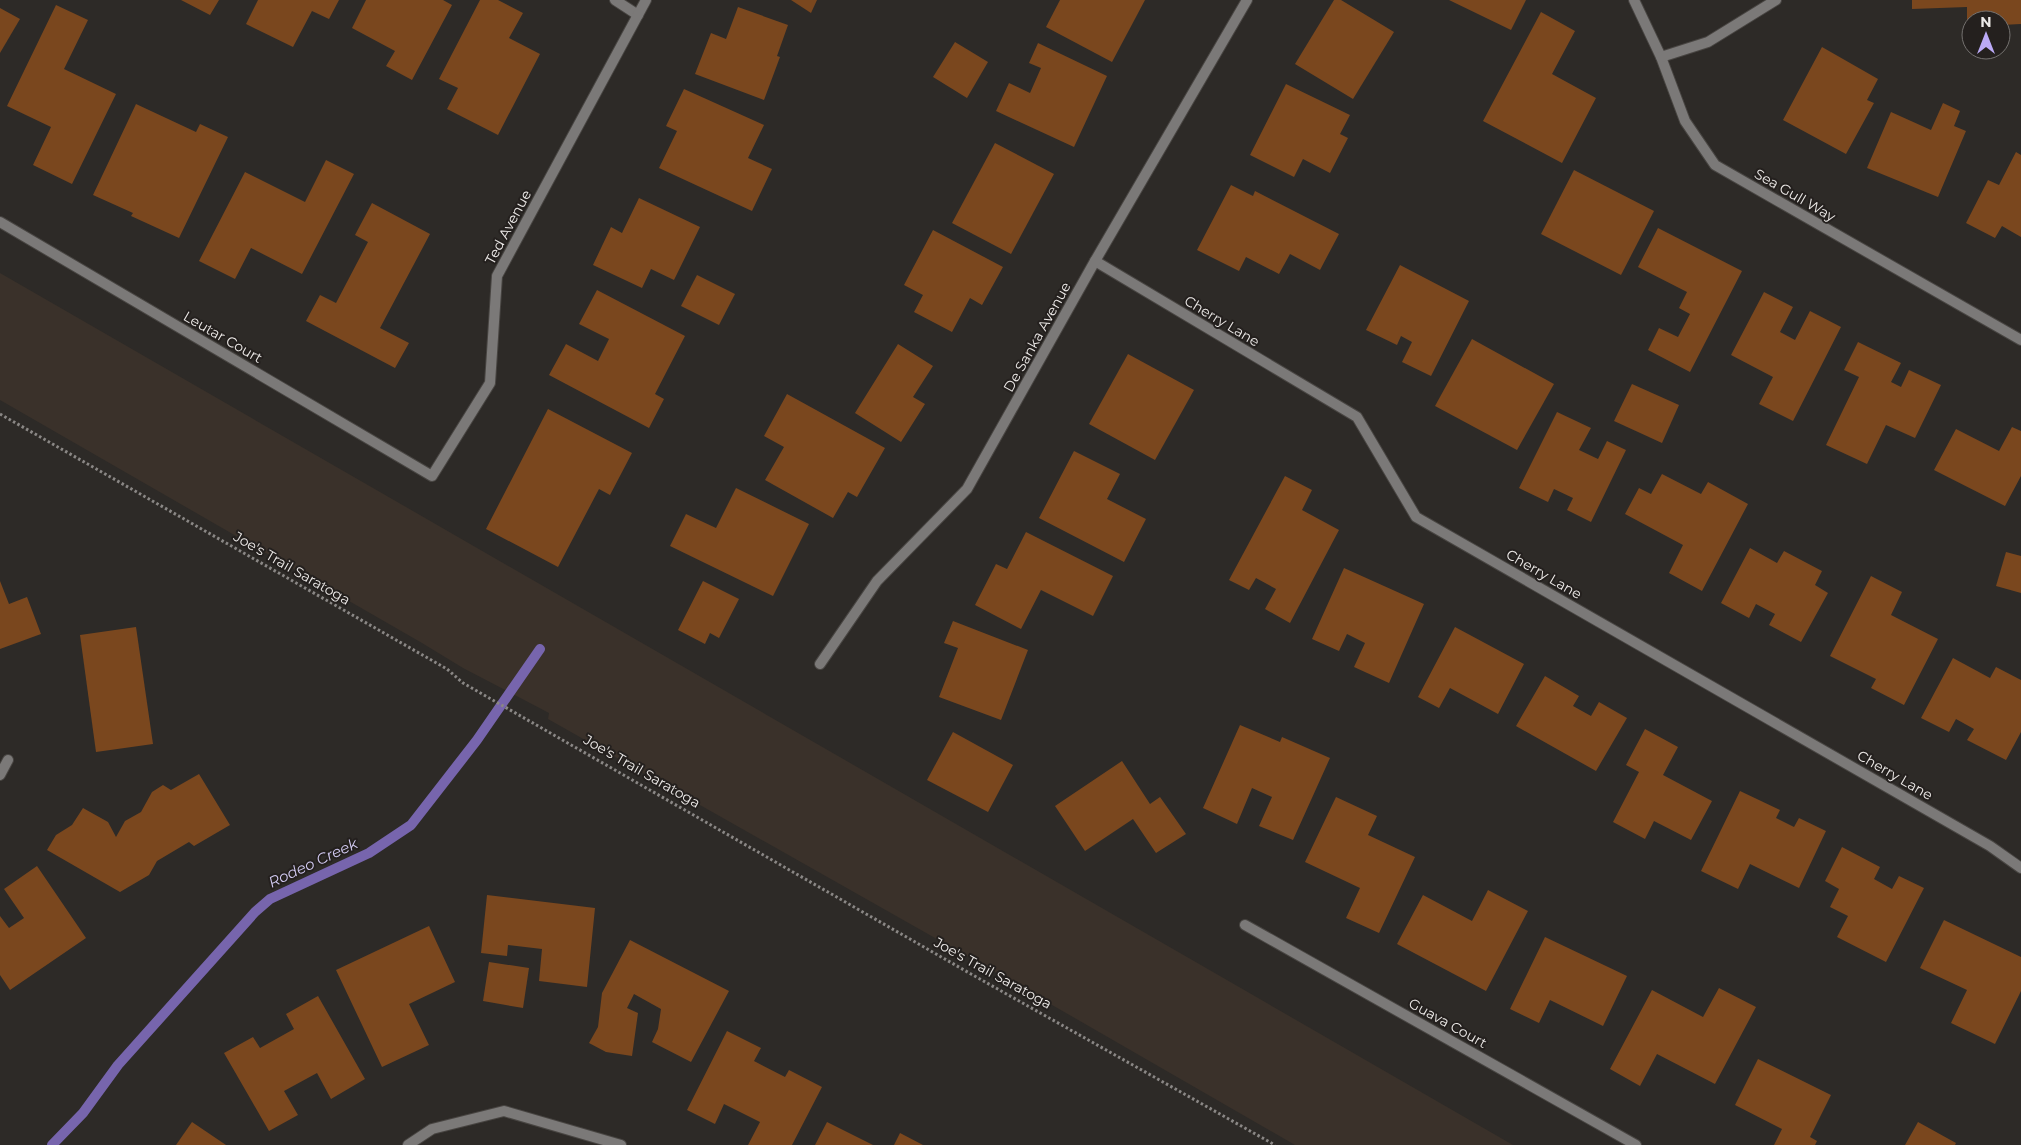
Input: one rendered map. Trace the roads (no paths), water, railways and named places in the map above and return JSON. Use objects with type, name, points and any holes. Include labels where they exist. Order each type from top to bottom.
[{"type":"street","points":[[616,0],[638,15]]},
{"type":"street","name":"Ted Avenue","points":[[432,476],[490,383],[498,276],[646,0]]},
{"type":"street","name":"De Sanka Avenue","points":[[820,664],[877,582],[967,489],[1095,261],[1247,0]]},
{"type":"street","name":"Sea Gull Way","points":[[1634,0],[1662,58],[1685,121],[1715,165],[2021,340]]},
{"type":"street","points":[[1662,58],[1708,42],[1776,0]]},
{"type":"street","name":"Leutar Court","points":[[0,222],[432,476]]},
{"type":"street","name":"Cherry Lane","points":[[1095,261],[1357,417],[1416,517],[1990,846],[2021,868]]},
{"type":"street","points":[[0,774],[8,760]]},
{"type":"street","name":"Guava Court","points":[[1245,925],[1636,1145]]},
{"type":"street","points":[[408,1145],[432,1129],[504,1111],[621,1145]]},
{"type":"waterway","name":"Rodeo Creek","points":[[52,1145],[83,1113],[118,1065],[255,912],[270,899],[369,853],[411,825],[477,740],[540,649]]}]
